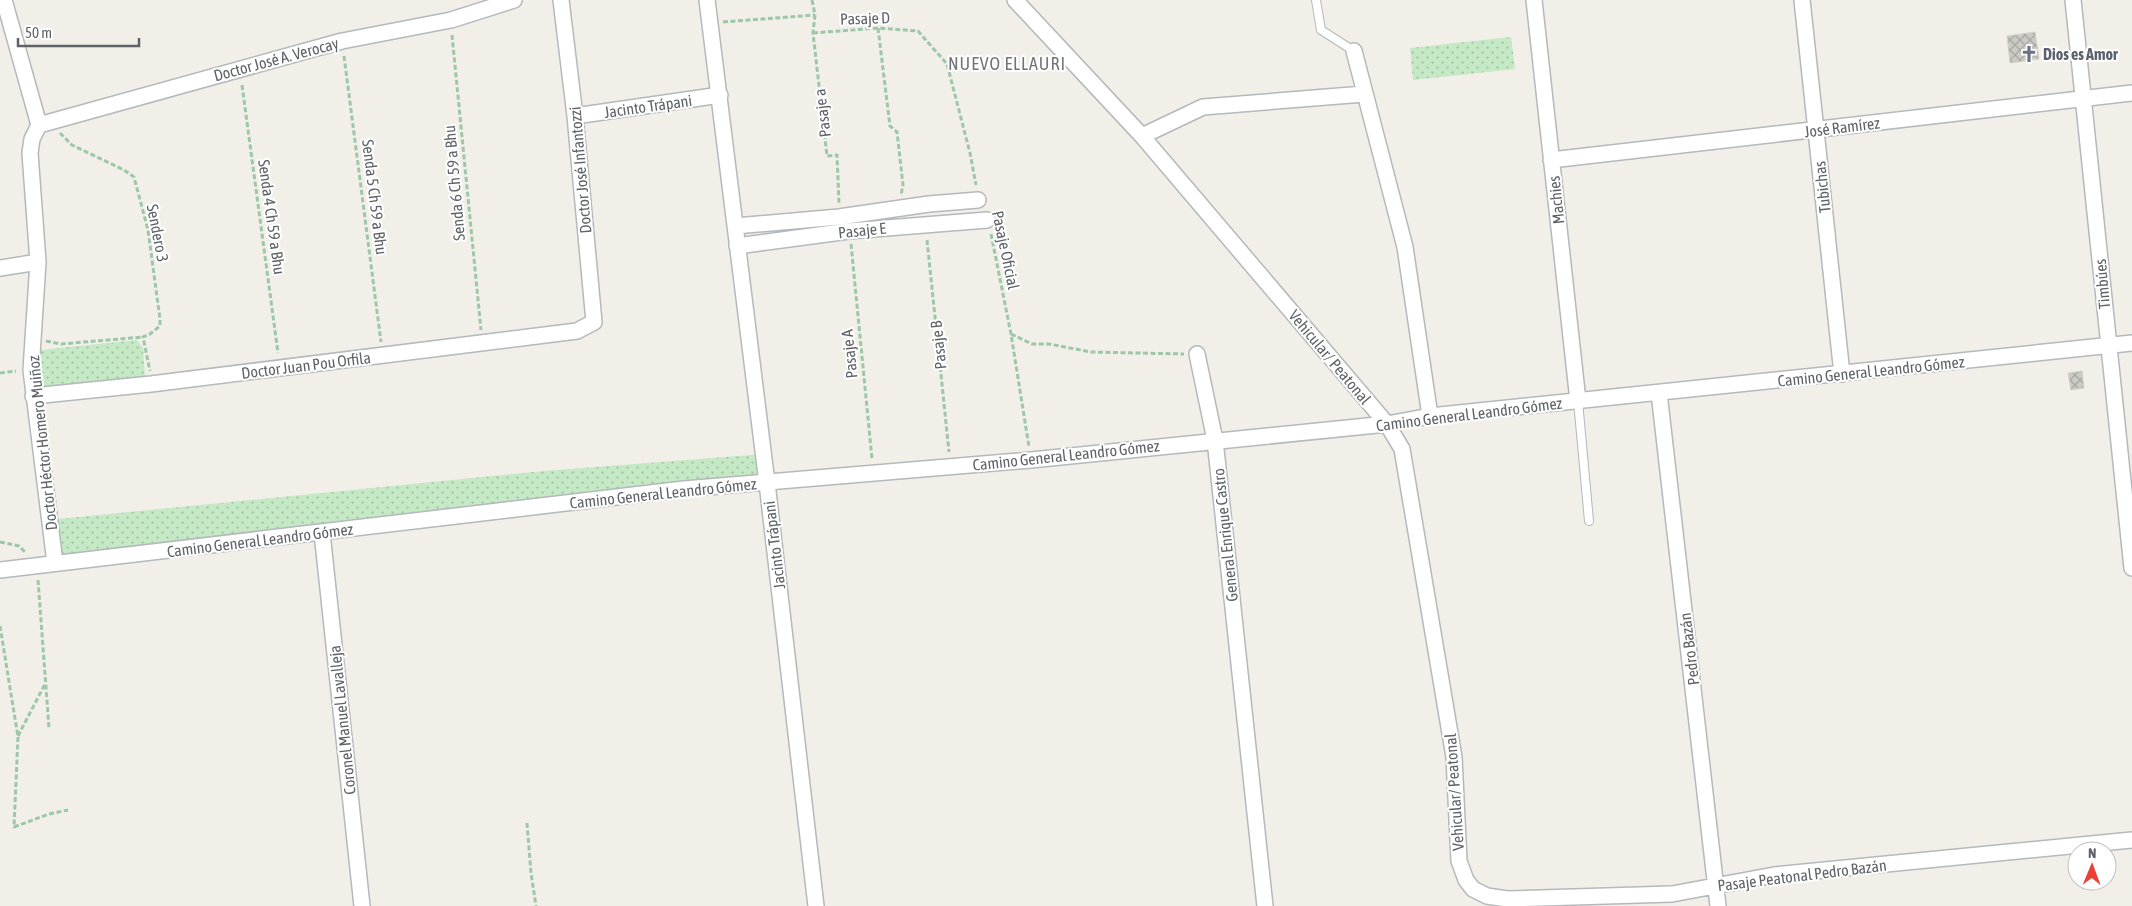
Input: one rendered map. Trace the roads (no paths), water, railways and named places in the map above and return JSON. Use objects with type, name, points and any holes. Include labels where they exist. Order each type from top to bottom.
[{"type":"street","points":[[4,0],[45,124]]},
{"type":"street","name":"Doctor José A. Verocay","points":[[45,124],[342,41],[451,20],[514,0]]},
{"type":"street","name":"Doctor José Infantozzi","points":[[561,0],[575,116],[594,322],[578,331]]},
{"type":"street","name":"Jacinto Trápani","points":[[707,0],[767,483],[816,906]]},
{"type":"street","name":"Vehicular/ Peatonal","points":[[1015,0],[1142,136],[1387,424],[1402,449],[1454,757],[1459,862],[1466,880],[1473,889]]},
{"type":"street","name":"Machies","points":[[1534,0],[1578,401]]},
{"type":"street","name":"Tubichas","points":[[1802,0],[1842,374]]},
{"type":"street","name":"Timbúes","points":[[2073,0],[2132,568]]},
{"type":"street","points":[[1354,52],[1364,94],[1373,117],[1405,247],[1430,416]]},
{"type":"street","points":[[1142,136],[1204,107],[1364,94]]},
{"type":"street","name":"José Ramírez","points":[[1552,160],[2132,94]]},
{"type":"street","name":"Jacinto Trápani","points":[[575,116],[720,95]]},
{"type":"street","name":"Doctor Héctor Homero Muiñoz","points":[[45,124],[32,139],[30,153],[38,262],[31,370],[55,563]]},
{"type":"street","name":"Pasaje E","points":[[736,226],[839,217],[928,204],[978,200]]},
{"type":"street","points":[[925,224],[928,204]]},
{"type":"street","points":[[839,217],[849,231]]},
{"type":"street","name":"Pasaje E","points":[[737,246],[849,231],[987,220]]},
{"type":"street","points":[[0,268],[38,262]]},
{"type":"street","name":"Doctor Juan Pou Orfila","points":[[33,396],[151,384],[578,331]]},
{"type":"street","name":"Camino General Leandro Gómez","points":[[0,570],[684,489],[1031,460],[1387,424],[1430,416],[2132,344]]},
{"type":"street","name":"General Enrique Castro","points":[[1197,354],[1215,440],[1265,906]]},
{"type":"street","name":"Pedro Bazán","points":[[1659,393],[1718,906]]},
{"type":"street","name":"Coronel Manuel Lavalleja","points":[[322,533],[362,906]]},
{"type":"street","name":"Pasaje Peatonal Pedro Bazán","points":[[1473,889],[1487,896],[1527,900],[1672,894],[1716,884],[1865,865],[1980,857],[2132,840]]},
{"type":"lane","points":[[1316,0],[1321,30],[1354,52]]},
{"type":"lane","points":[[1578,401],[1589,521]]},
{"type":"place","name":"Dios es Amor","points":[[2029,54]]},
{"type":"district","name":"NUEVO ELLAURI","points":[[1007,64]]}]
